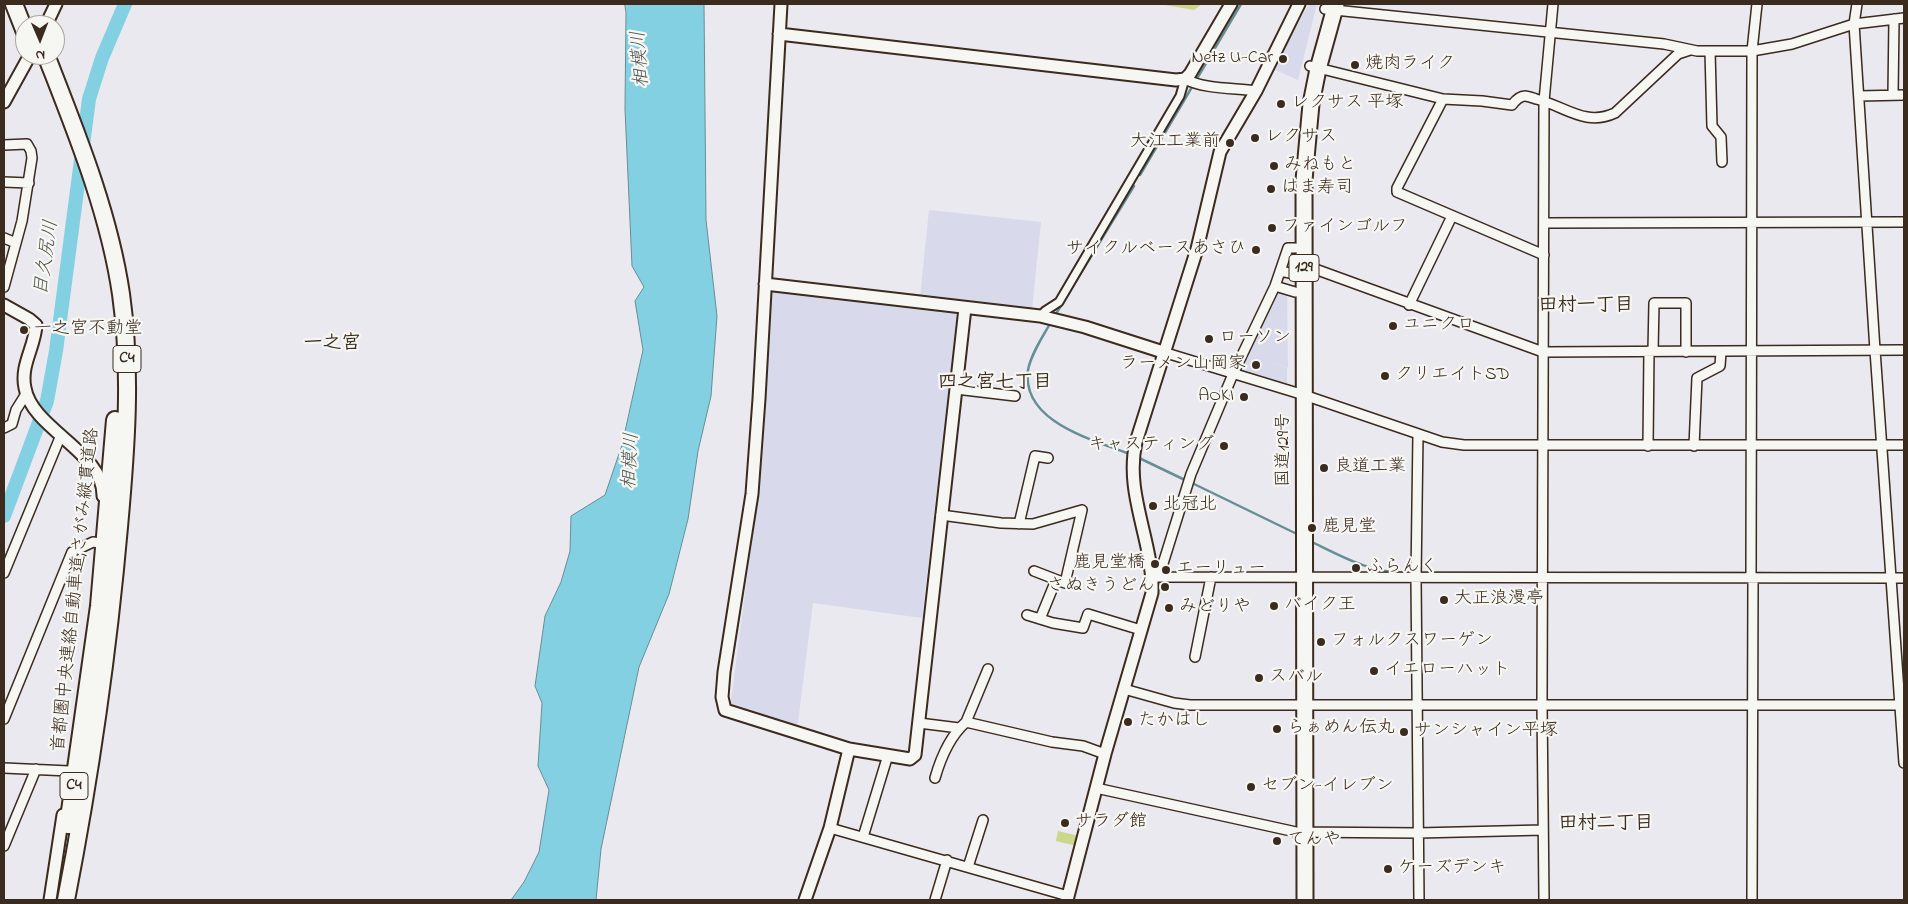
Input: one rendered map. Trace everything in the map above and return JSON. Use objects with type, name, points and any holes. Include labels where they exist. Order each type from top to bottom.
[{"type":"highway","name":"国道129号","points":[[1300,394],[1293,270],[1298,136],[1330,7]]},
{"type":"highway","name":"首都圏中央連絡自動車道;さがみ縦貫道路","points":[[38,65],[95,225],[109,290],[116,358],[114,439],[99,606],[77,768],[56,900]]},
{"type":"highway","name":"首都圏中央連絡自動車道;さがみ縦貫道路","points":[[50,65],[107,229],[121,294],[127,361],[125,450],[111,608],[90,760],[66,900]]},
{"type":"highway","name":"国道129号","points":[[1305,900],[1300,832],[1300,394],[1293,270],[1304,180],[1314,68]]},
{"type":"highway","name":"国道129号","points":[[1295,900],[1300,832]]},
{"type":"street","points":[[781,4],[752,494],[724,672],[722,705],[724,710],[848,749],[910,759],[915,755],[965,308]]},
{"type":"street","points":[[1043,317],[1044,311],[1059,302],[1189,81],[1190,74],[1230,4]]},
{"type":"street","points":[[830,828],[947,860],[1068,898],[1105,754],[1150,602],[1152,577],[1136,497],[1133,456],[1163,352],[1199,242],[1217,162],[1225,142],[1256,91],[1299,4]]},
{"type":"street","points":[[1544,900],[1542,704],[1544,101],[1553,4]]},
{"type":"street","points":[[1752,900],[1751,704],[1753,582],[1751,577],[1750,446],[1752,51],[1757,4]]},
{"type":"street","points":[[1857,4],[1854,24],[1866,222],[1890,578],[1902,705],[1904,763]]},
{"type":"street","points":[[1330,7],[1550,33],[1664,44],[1691,50],[1710,51],[1752,51],[1792,44],[1854,24],[1904,18]]},
{"type":"street","points":[[1893,95],[1894,19]]},
{"type":"street","points":[[779,34],[1189,81],[1256,91]]},
{"type":"street","points":[[1314,68],[1443,99],[1512,105],[1524,96],[1544,101],[1581,117],[1593,119],[1605,118],[1616,114],[1678,54],[1691,50]]},
{"type":"street","points":[[1710,51],[1712,126],[1721,136],[1722,162]]},
{"type":"street","points":[[4,102],[24,65]]},
{"type":"street","points":[[1859,96],[1904,95]]},
{"type":"street","points":[[1443,99],[1396,188],[1397,192],[1544,255]]},
{"type":"street","points":[[4,145],[26,144],[32,158],[29,183],[16,243],[4,287]]},
{"type":"street","points":[[4,182],[29,183]]},
{"type":"street","points":[[1409,305],[1452,216]]},
{"type":"street","points":[[1545,224],[1904,222]]},
{"type":"street","points":[[4,238],[16,243]]},
{"type":"street","points":[[1152,577],[1161,570],[1191,474],[1233,374],[1275,286],[1293,270],[1409,305],[1543,352],[1904,350]]},
{"type":"street","points":[[765,284],[1043,317],[1300,394],[1442,442],[1464,445],[1543,446],[1904,445]]},
{"type":"street","points":[[1275,286],[1295,292]]},
{"type":"street","points":[[1648,446],[1654,303],[1686,303],[1686,352]]},
{"type":"street","points":[[4,305],[36,325],[24,372],[27,395],[37,411],[92,465],[103,485],[99,543],[70,770],[50,900]]},
{"type":"street","points":[[1694,446],[1696,378],[1720,366],[1721,352]]},
{"type":"street","points":[[956,388],[1015,396]]},
{"type":"street","points":[[4,428],[12,424],[16,410],[27,395]]},
{"type":"street","points":[[4,572],[59,433]]},
{"type":"street","points":[[1418,434],[1416,578],[1419,900]]},
{"type":"street","points":[[1020,524],[1035,456],[1048,458]]},
{"type":"street","points":[[941,515],[1033,524],[1082,510],[1065,583],[1034,571]]},
{"type":"street","points":[[4,719],[72,552],[93,542],[99,543]]},
{"type":"street","points":[[1152,577],[1904,578]]},
{"type":"street","points":[[1195,657],[1211,577]]},
{"type":"street","points":[[1040,619],[1056,580]]},
{"type":"street","points":[[1027,615],[1083,628],[1088,614],[1141,630]]},
{"type":"street","points":[[935,778],[948,742],[966,722],[988,669]]},
{"type":"street","points":[[1124,689],[1174,703],[1190,705],[1902,705]]},
{"type":"street","points":[[966,722],[1052,742],[1083,746],[1105,754]]},
{"type":"street","points":[[918,723],[959,728]]},
{"type":"street","points":[[805,900],[830,828],[848,749]]},
{"type":"street","points":[[863,837],[888,755]]},
{"type":"street","points":[[4,768],[70,770]]},
{"type":"street","points":[[4,846],[36,769]]},
{"type":"street","points":[[1096,788],[1300,832],[1418,833],[1543,830]]},
{"type":"street","points":[[968,867],[983,820]]},
{"type":"street","points":[[935,900],[947,860]]},
{"type":"shaded area","points":[[1309,4],[1317,4],[1298,80],[1273,69]]},
{"type":"shaded area","points":[[929,210],[1041,222],[1032,310],[920,297]]},
{"type":"shaded area","points":[[770,289],[957,313],[922,618],[813,603],[797,730],[730,708],[758,494]]},
{"type":"shaded area","points":[[1276,289],[1287,293],[1288,368],[1268,361],[1287,368],[1287,388],[1239,371],[1245,354],[1248,355]]},
{"type":"green space","points":[[1159,4],[1202,4],[1194,10]]},
{"type":"green space","points":[[1058,831],[1079,836],[1077,846],[1056,841]]},
{"type":"water","name":"相模川","points":[[625,4],[704,4],[706,220],[717,316],[711,396],[698,451],[688,519],[669,594],[639,667],[601,849],[596,900],[511,900],[524,882],[539,852],[549,790],[538,766],[542,703],[535,686],[545,616],[561,582],[570,551],[571,516],[605,495],[622,445],[643,350],[635,301],[644,287],[632,266],[625,109]]},
{"type":"waterway","name":"目久尻川","points":[[4,516],[47,401],[56,351],[89,99],[102,58],[125,4]]},
{"type":"waterway","points":[[1140,175],[1241,4]]},
{"type":"waterway","points":[[1054,317],[1134,186]]},
{"type":"waterway","points":[[1051,322],[1034,351],[1028,370],[1029,388],[1036,404],[1048,416],[1064,427],[1132,455]]},
{"type":"waterway","points":[[1137,457],[1185,480]]},
{"type":"waterway","points":[[1192,483],[1299,535]]},
{"type":"waterway","points":[[1310,541],[1346,559],[1370,567],[1410,573]]},
{"type":"waterway","points":[[1419,573],[1480,573]]},
{"type":"waterway","points":[[1600,573],[1743,573]]},
{"type":"waterway","points":[[1757,573],[1826,574]]},
{"type":"place","name":"Netz U-Car","points":[[1283,59]]},
{"type":"place","name":"焼肉ライク","points":[[1355,65]]},
{"type":"place","name":"レクサス 平塚","points":[[1281,104]]},
{"type":"place","name":"レクサス","points":[[1255,138]]},
{"type":"place","name":"大江工業前","points":[[1230,143]]},
{"type":"place","name":"みねもと","points":[[1274,166]]},
{"type":"place","name":"はま寿司","points":[[1271,189]]},
{"type":"place","name":"ファインゴルフ","points":[[1272,228]]},
{"type":"place","name":"サイクルベースあさひ","points":[[1256,250]]},
{"type":"place","name":"ユニクロ","points":[[1393,326]]},
{"type":"place","name":"一之宮不動堂","points":[[24,330]]},
{"type":"place","name":"ローソン","points":[[1209,339]]},
{"type":"place","name":"ラーメン山岡家","points":[[1256,365]]},
{"type":"place","name":"クリエイトSD","points":[[1385,376]]},
{"type":"place","name":"AOKI","points":[[1244,397]]},
{"type":"place","name":"キャスティング","points":[[1224,446]]},
{"type":"place","name":"良道工業","points":[[1324,468]]},
{"type":"place","name":"北冠北","points":[[1153,506]]},
{"type":"place","name":"鹿見堂","points":[[1312,528]]},
{"type":"place","name":"鹿見堂橋","points":[[1155,564]]},
{"type":"place","name":"ふらんく","points":[[1356,568]]},
{"type":"place","name":"エーリュー","points":[[1166,570]]},
{"type":"place","name":"さぬきうどん","points":[[1165,587]]},
{"type":"place","name":"大正浪漫亭","points":[[1444,600]]},
{"type":"place","name":"バイク王","points":[[1274,606]]},
{"type":"place","name":"みどりや","points":[[1169,608]]},
{"type":"place","name":"フォルクスワーゲン","points":[[1321,642]]},
{"type":"place","name":"イエローハット","points":[[1374,671]]},
{"type":"place","name":"スバル","points":[[1259,678]]},
{"type":"place","name":"たかはし","points":[[1128,722]]},
{"type":"place","name":"らぁめん伝丸","points":[[1277,729]]},
{"type":"place","name":"サンシャイン平塚","points":[[1404,732]]},
{"type":"place","name":"セブン-イレブン","points":[[1251,787]]},
{"type":"place","name":"サラダ館","points":[[1065,823]]},
{"type":"place","name":"てんや","points":[[1277,841]]},
{"type":"place","name":"ケーズデンキ","points":[[1388,869]]},
{"type":"district","name":"田村一丁目","points":[[1586,307]]},
{"type":"district","name":"一之宮","points":[[332,345]]},
{"type":"district","name":"四之宮七丁目","points":[[995,384]]},
{"type":"district","name":"田村二丁目","points":[[1606,825]]}]
